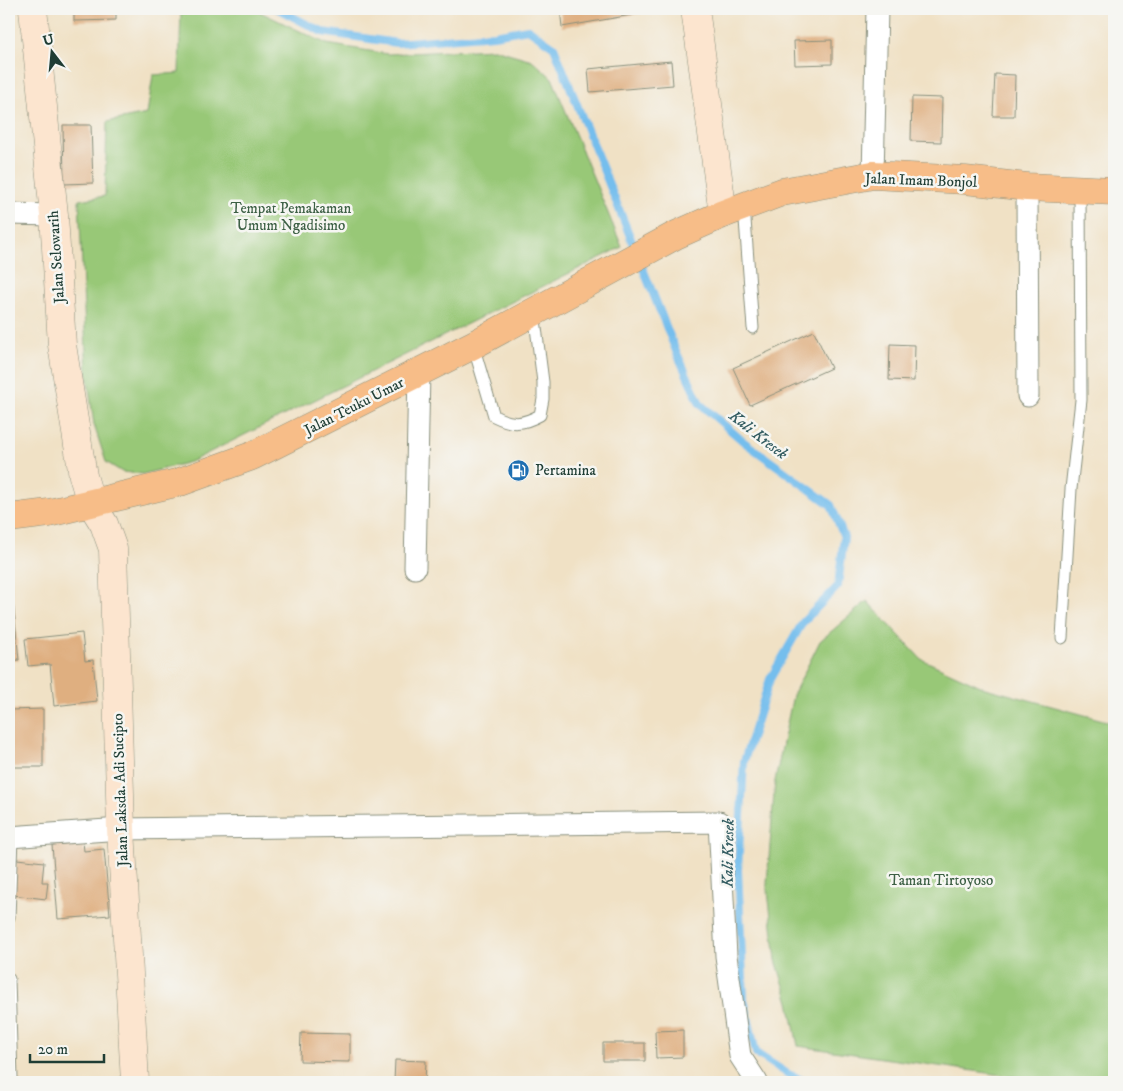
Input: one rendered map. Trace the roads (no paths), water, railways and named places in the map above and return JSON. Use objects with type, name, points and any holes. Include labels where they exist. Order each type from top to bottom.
[{"type":"main road","name":"Jalan Imam Bonjol","points":[[676,235],[733,210],[782,192],[830,181],[873,175],[965,180],[1027,187],[1114,190]]},
{"type":"main road","name":"Jalan Teuku Umar","points":[[9,518],[49,513],[180,482],[252,456],[473,345],[676,235]]},
{"type":"street","name":"Jalan Selowarih","points":[[33,9],[54,215],[62,345],[83,476],[91,502]]},
{"type":"street","points":[[695,9],[733,210]]},
{"type":"street","points":[[873,175],[877,9]]},
{"type":"street","points":[[1027,187],[1028,396]]},
{"type":"street","points":[[9,214],[54,215]]},
{"type":"street","points":[[414,568],[419,372]]},
{"type":"street","name":"Jalan Laksda. Adi Sucipto","points":[[91,502],[104,524],[113,548],[121,829],[135,1082]]},
{"type":"street","points":[[10,837],[121,829],[719,822],[726,956],[740,1056],[757,1082]]},
{"type":"lane","points":[[1062,638],[1071,489],[1081,400],[1080,189]]},
{"type":"lane","points":[[733,210],[753,328]]},
{"type":"lane","points":[[473,345],[494,416],[510,424],[535,418],[540,415],[544,399],[534,312]]},
{"type":"lane","points":[[9,918],[10,837]]},
{"type":"lane","points":[[9,979],[12,1079],[9,1080]]},
{"type":"waterway","name":"Kali Kresek","points":[[278,9],[322,32],[397,43],[494,35],[528,29],[554,47],[676,351],[700,404],[744,442],[831,505],[844,537],[838,586],[803,622],[770,679],[744,761],[738,870],[744,999],[756,1053],[788,1074],[806,1082]]},
{"type":"place","name":"Pertamina","points":[[519,470]]},
{"type":"park label","name":"Tempat Pemakaman Umum Ngadisimo","points":[[291,216]]},
{"type":"park label","name":"Taman Tirtoyoso","points":[[941,880]]}]
